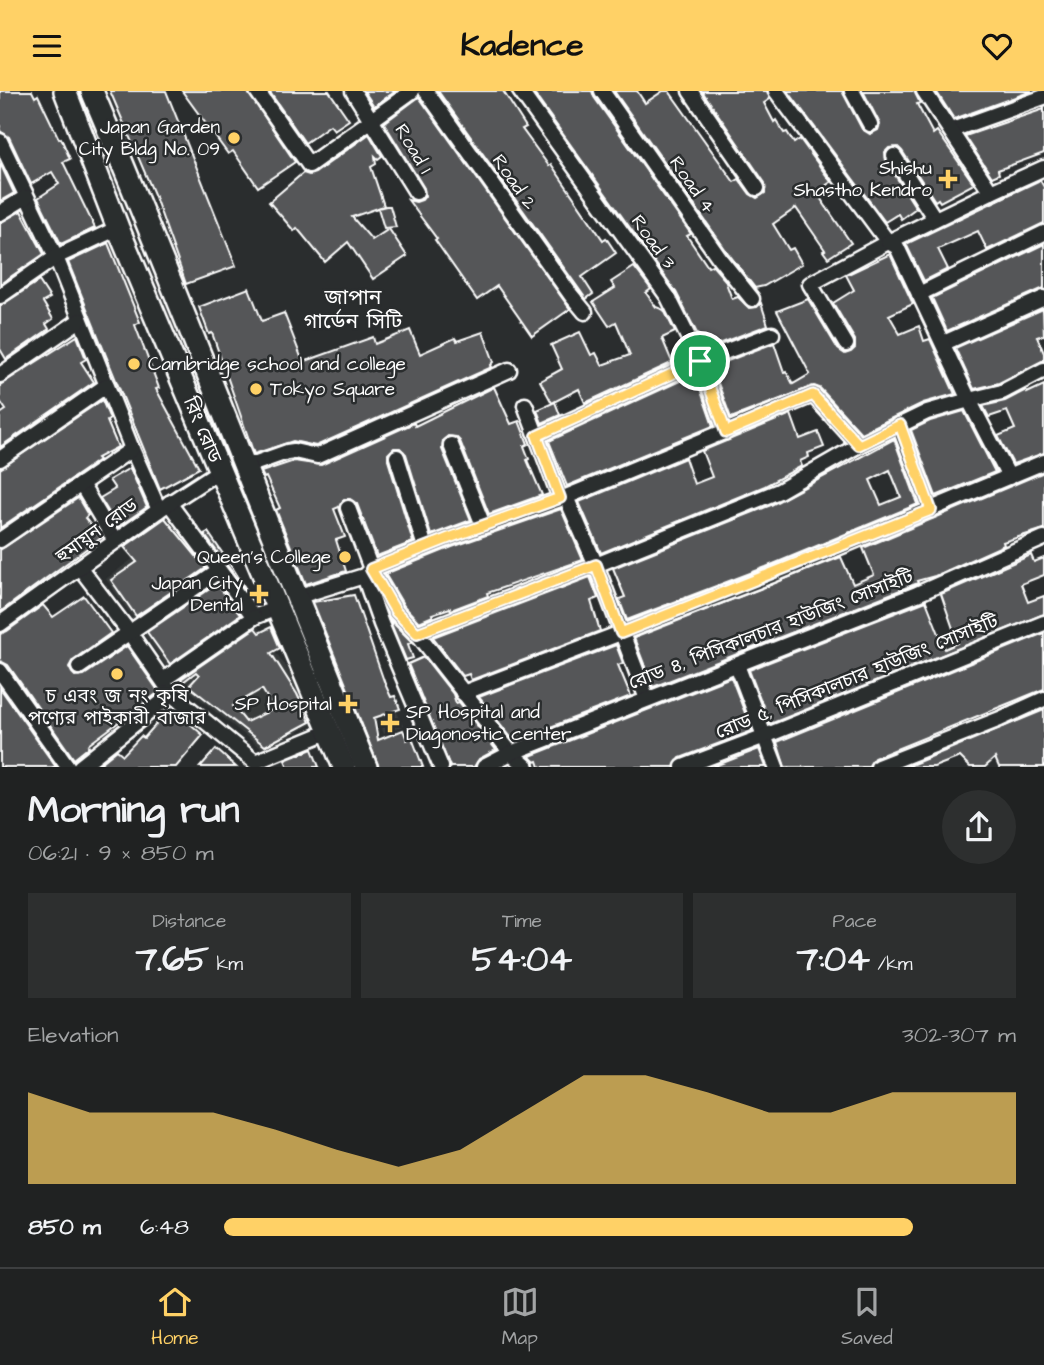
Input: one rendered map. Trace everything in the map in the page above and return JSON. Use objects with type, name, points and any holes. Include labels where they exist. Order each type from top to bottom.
[{"type":"main road","name":"রিং রোড","points":[[65,91],[118,228],[344,767]]},
{"type":"main road","name":"রিং রোড","points":[[92,91],[184,310],[296,597],[366,767]]},
{"type":"main road","points":[[82,133],[106,124]]},
{"type":"main road","points":[[157,320],[184,310]]},
{"type":"street","points":[[257,91],[309,166],[412,91]]},
{"type":"street","name":"Road 1","points":[[353,91],[416,192]]},
{"type":"street","name":"Road 2","points":[[426,91],[585,312]]},
{"type":"street","name":"Road 3","points":[[520,91],[668,297],[700,361],[726,432]]},
{"type":"street","name":"Road 4","points":[[602,91],[720,259],[752,299]]},
{"type":"street","points":[[690,91],[757,188]]},
{"type":"street","points":[[776,91],[888,242],[897,247],[969,400],[1009,477]]},
{"type":"street","points":[[852,91],[870,124]]},
{"type":"street","points":[[924,91],[991,193]]},
{"type":"street","points":[[952,130],[1044,97]]},
{"type":"street","points":[[0,141],[56,257],[132,449],[164,506],[254,617]]},
{"type":"street","points":[[894,156],[935,219]]},
{"type":"street","points":[[846,344],[810,284],[888,242],[1044,168]]},
{"type":"street","points":[[0,213],[26,197]]},
{"type":"street","points":[[0,296],[56,257],[118,228]]},
{"type":"street","points":[[919,294],[1044,233]]},
{"type":"street","points":[[944,344],[1044,298]]},
{"type":"street","points":[[0,375],[80,320]]},
{"type":"street","points":[[537,436],[700,361],[772,334]]},
{"type":"street","points":[[245,467],[287,452],[317,456],[509,370]]},
{"type":"street","points":[[417,633],[779,491],[859,445],[927,412],[1002,392],[1044,370]]},
{"type":"street","points":[[0,459],[107,385]]},
{"type":"street","points":[[296,597],[563,497],[813,395],[859,445]]},
{"type":"street","points":[[525,405],[563,497],[596,565],[647,699]]},
{"type":"street","points":[[900,425],[931,510]]},
{"type":"street","points":[[451,445],[483,526]]},
{"type":"street","points":[[0,540],[132,449]]},
{"type":"street","points":[[397,457],[425,547]]},
{"type":"street","points":[[463,692],[621,633],[931,510],[1044,462]]},
{"type":"street","name":"হুমায়ুন রোড","points":[[0,624],[164,506],[219,471]]},
{"type":"street","points":[[81,484],[115,541]]},
{"type":"street","points":[[348,509],[381,624],[441,767]]},
{"type":"street","name":"রোড ৪, পিসিকালচার হাউজিং সোসাইটি","points":[[484,767],[511,753],[917,594],[1044,538]]},
{"type":"street","points":[[80,568],[172,694],[258,764],[330,731]]},
{"type":"street","points":[[79,667],[219,571]]},
{"type":"street","points":[[368,572],[396,612],[417,633],[511,753],[527,767]]},
{"type":"street","points":[[163,680],[254,617],[277,608]]},
{"type":"street","name":"রোড ৫, পিসিকালচার হাউজিং সোসাইটি","points":[[683,767],[1044,623]]},
{"type":"street","points":[[737,665],[776,767]]},
{"type":"street","points":[[0,671],[68,767]]},
{"type":"street","points":[[80,767],[172,694]]},
{"type":"street","points":[[878,767],[1044,699]]},
{"type":"shaded area","points":[[180,523],[298,684],[315,723],[263,750],[174,678],[106,579]]},
{"type":"shaded area","name":"SP Hospital and Diagonostic center","points":[[397,712],[403,726],[384,734],[378,720]]},
{"type":"building","points":[[0,91],[32,91],[35,97],[38,95],[70,159],[63,162],[95,228],[61,244],[38,198],[59,184],[52,172],[31,184],[9,137],[0,131]]},
{"type":"building","points":[[110,91],[166,91],[236,266],[186,284],[154,194]]},
{"type":"building","points":[[182,91],[247,91],[295,162],[258,187],[233,151],[228,154]]},
{"type":"building","points":[[269,91],[329,91],[349,120],[334,130],[330,125],[305,143]]},
{"type":"building","points":[[364,91],[396,91],[374,106]]},
{"type":"building","points":[[438,91],[503,91],[526,127],[522,129],[549,166],[551,164],[603,240],[606,238],[616,253],[582,277],[593,294],[586,299]]},
{"type":"building","points":[[532,91],[592,91],[691,234],[687,236],[708,267],[712,265],[725,280],[732,299],[738,297],[749,308],[757,307],[761,303],[768,325],[705,349],[676,292]]},
{"type":"building","points":[[614,91],[637,91],[645,103],[663,91],[669,91],[734,182],[739,179],[750,194],[757,198],[765,193],[765,183],[702,91],[767,91],[770,99],[764,103],[774,122],[776,120],[794,143],[800,139],[831,182],[816,192],[851,243],[828,258],[796,208],[773,224],[789,250],[793,248],[802,264],[764,286],[755,288]]},
{"type":"building","points":[[788,91],[842,91],[862,129],[870,134],[878,130],[880,124],[863,91],[914,91],[920,103],[917,104],[933,134],[937,131],[974,184],[940,202],[938,199],[935,201],[902,151],[898,147],[889,148],[885,152],[886,161],[916,208],[901,219],[898,214],[885,222]]},
{"type":"building","points":[[936,91],[1032,91],[954,119]]},
{"type":"building","points":[[419,97],[570,309],[532,336],[497,286],[477,300],[408,200],[422,200],[425,196],[424,188],[384,123]]},
{"type":"building","points":[[1044,109],[1044,153],[998,170],[999,174],[992,177],[965,136]]},
{"type":"building","points":[[369,134],[382,156],[378,159],[375,156],[376,164],[371,167],[384,206],[352,217],[372,240],[389,229],[407,256],[373,279],[348,242],[325,262],[297,228],[294,231],[269,202],[303,173],[315,173]]},
{"type":"building","points":[[0,163],[14,193],[0,201]]},
{"type":"building","points":[[1040,180],[1044,187],[1044,223],[987,250],[978,231],[938,249],[948,269],[924,281],[906,244]]},
{"type":"building","points":[[390,206],[396,227],[384,228],[378,208]]},
{"type":"building","points":[[21,211],[44,254],[0,284],[0,223]]},
{"type":"building","points":[[108,243],[140,322],[135,325],[159,388],[156,389],[199,468],[160,489],[68,262]]},
{"type":"building","points":[[1044,244],[1044,288],[947,331],[932,298]]},
{"type":"building","points":[[890,254],[913,304],[889,315],[900,334],[919,326],[924,341],[930,339],[955,394],[923,403],[861,433],[820,388],[814,386],[731,418],[712,367],[774,343],[784,372],[786,371],[793,384],[810,374],[777,311],[808,299],[838,349],[845,354],[851,352],[855,348],[855,340],[833,303],[854,290],[846,275]]},
{"type":"building","points":[[634,267],[651,289],[646,293],[656,307],[664,310],[675,332],[662,338],[672,362],[680,359],[585,403],[579,389],[552,403],[540,381],[562,369],[551,345],[580,332],[591,355],[596,353],[602,365],[630,355],[616,322],[609,326],[593,302],[615,288],[611,282]]},
{"type":"building","points":[[39,281],[50,298],[43,302],[53,319],[46,324],[49,329],[6,359],[0,349],[0,306]]},
{"type":"building","points":[[249,288],[262,321],[284,313],[303,362],[373,337],[375,344],[410,330],[420,354],[455,338],[457,341],[483,332],[494,362],[492,367],[316,446],[293,441],[254,454],[212,333],[209,334],[199,307]]},
{"type":"building","points":[[1043,309],[1044,335],[1037,337],[1044,360],[999,383],[974,389],[955,348]]},
{"type":"building","points":[[77,336],[86,359],[81,362],[94,382],[0,447],[0,414],[6,410],[0,401],[0,385]]},
{"type":"building","points":[[695,374],[713,426],[567,486],[549,441]]},
{"type":"building","points":[[1044,385],[1044,453],[1013,464],[998,436],[1015,429],[1007,411],[989,417],[983,406],[1005,401],[1026,390],[1027,393]]},
{"type":"building","points":[[494,387],[511,424],[519,421],[528,444],[524,446],[529,459],[527,460],[542,495],[489,514],[460,441],[456,437],[448,436],[443,440],[442,449],[471,520],[431,535],[406,454],[400,448],[394,448],[388,454],[388,460],[413,542],[377,556],[357,504],[350,499],[344,499],[339,507],[334,509],[345,537],[336,540],[346,571],[306,584],[276,510],[280,508],[261,472],[294,461],[321,465],[414,423],[415,426]]},
{"type":"building","points":[[102,400],[118,447],[97,458],[99,460],[0,528],[0,469]]},
{"type":"building","points":[[555,402],[560,415],[542,423],[537,410]]},
{"type":"building","points":[[964,411],[995,472],[936,496],[911,430]]},
{"type":"building","points":[[791,414],[800,439],[818,432],[824,447],[808,453],[809,457],[800,461],[802,466],[765,486],[601,553],[579,502],[685,458],[694,484],[712,477],[702,451]]},
{"type":"building","points":[[894,439],[918,504],[766,567],[627,620],[619,599],[625,597],[613,568],[771,505]],"holes":[[[890,470],[901,497],[881,505],[870,480]]]},
{"type":"building","points":[[130,468],[147,507],[118,527],[100,498],[115,489],[109,480]]},
{"type":"building","points":[[1044,472],[1044,529],[1003,542],[1004,545],[935,576],[653,687],[634,638],[841,557],[853,584],[874,575],[863,548]]},
{"type":"building","points":[[78,498],[88,515],[85,518],[101,538],[0,612],[0,550]]},
{"type":"building","points":[[561,509],[583,560],[487,593],[488,596],[432,614],[433,616],[419,622],[404,606],[385,574],[452,547]]},
{"type":"building","points":[[165,518],[206,568],[136,616],[111,580],[137,562],[124,547]]},
{"type":"building","points":[[208,532],[234,570],[250,596],[204,534]]},
{"type":"building","points":[[1031,555],[1034,562],[1044,558],[1044,575],[1021,584],[1028,602],[1044,596],[1044,614],[770,724],[749,670],[926,601],[945,649],[958,643],[941,594]]},
{"type":"building","points":[[590,577],[598,598],[591,601],[600,631],[471,680],[469,674],[463,676],[433,637]]},
{"type":"building","points":[[217,584],[240,615],[170,664],[147,632]]},
{"type":"building","points":[[354,595],[385,684],[391,697],[395,696],[400,709],[374,718],[378,740],[403,730],[407,740],[412,738],[423,767],[379,767],[313,602]]},
{"type":"building","points":[[84,596],[111,633],[73,660],[69,667],[72,673],[75,676],[84,675],[127,646],[159,692],[88,745],[89,747],[74,759],[8,665],[0,661],[0,634],[43,605],[53,617]]},
{"type":"building","points":[[389,619],[412,642],[408,644],[413,658],[406,660]]},
{"type":"building","points":[[271,627],[280,648],[271,653],[297,694],[310,722],[265,746],[189,686],[199,675],[196,672],[183,682],[181,679],[255,628],[259,633]],"holes":[[[262,689],[274,709],[246,722],[233,706]]]},
{"type":"building","points":[[1044,633],[1044,689],[874,758],[868,767],[785,767],[777,742]]},
{"type":"building","points":[[616,645],[623,663],[618,665],[631,696],[514,741],[479,697]]},
{"type":"building","points":[[424,657],[453,694],[456,703],[459,702],[496,750],[479,759],[474,767],[450,767],[408,664]]},
{"type":"building","points":[[731,677],[752,731],[680,758],[674,767],[540,767],[538,761],[535,762],[530,756]]},
{"type":"building","points":[[0,688],[56,767],[0,767]]},
{"type":"building","points":[[171,707],[203,735],[176,767],[96,767],[117,750],[123,755],[141,736],[144,738]]},
{"type":"building","points":[[1044,710],[1044,767],[999,767],[995,758],[985,767],[970,767],[960,757],[934,767],[906,767]]},
{"type":"building","points":[[216,749],[236,767],[200,767]]},
{"type":"building","points":[[312,749],[319,767],[288,767],[285,760]]},
{"type":"building","points":[[759,749],[766,767],[712,767]]},
{"type":"place","name":"Japan Garden City Bldg No. 09","points":[[234,138]]},
{"type":"place","name":"Shishu Shastho Kendro","points":[[948,179]]},
{"type":"place","name":"Cambridge school and college","points":[[134,364]]},
{"type":"place","name":"Tokyo Square","points":[[256,389]]},
{"type":"place","name":"Queen's College","points":[[345,557]]},
{"type":"place","name":"Japan City Dental","points":[[259,594]]},
{"type":"place","name":"চ এবং জ নং কৃষি পণ্যের পাইকারী বাজার","points":[[117,674]]},
{"type":"place","name":"SP Hospital","points":[[348,704]]},
{"type":"place","name":"SP Hospital and Diagonostic center","points":[[390,723]]},
{"type":"district","name":"জাপান গার্ডেন সিটি","points":[[353,309]]},
{"type":"route","points":[[700,361],[726,432],[813,395],[859,445],[900,425],[931,510],[771,576],[621,633],[596,565],[417,633],[396,612],[371,569],[560,498],[537,436],[700,361]]}]
